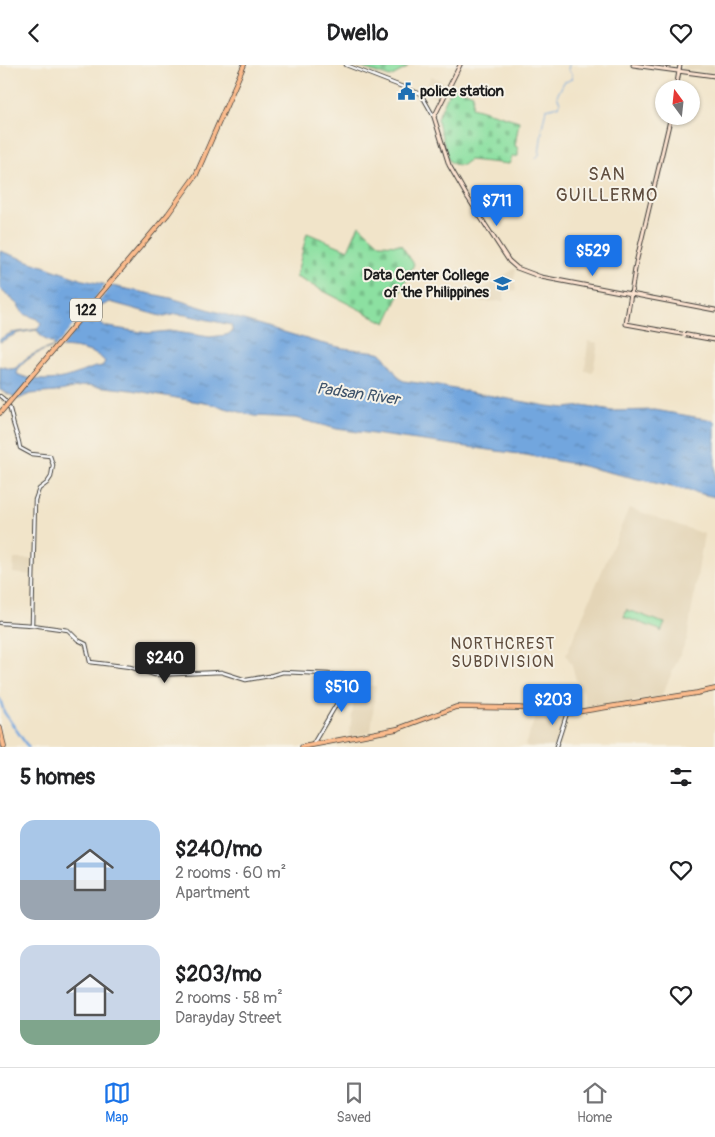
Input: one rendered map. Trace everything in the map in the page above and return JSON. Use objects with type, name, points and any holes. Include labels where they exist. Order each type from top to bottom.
[{"type":"main road","name":"122","points":[[0,413],[168,214],[196,175],[244,65]]},
{"type":"main road","points":[[460,65],[434,117],[449,165],[489,232],[513,265],[525,272],[541,277],[715,310]]},
{"type":"main road","points":[[634,65],[715,76]]},
{"type":"main road","points":[[678,80],[680,65]]},
{"type":"main road","points":[[669,125],[630,293],[626,324],[715,340]]},
{"type":"main road","points":[[302,747],[397,729],[456,707],[519,707],[568,713],[715,689]]},
{"type":"main road","points":[[0,728],[4,747]]},
{"type":"street","points":[[346,65],[420,94],[434,117]]},
{"type":"street","points":[[0,396],[11,411],[20,448],[31,454],[50,457],[53,465],[49,481],[39,489],[35,500],[32,625]]},
{"type":"street","points":[[0,623],[32,625],[70,632],[86,644],[90,662],[130,667],[156,675],[220,672],[246,679],[283,672],[349,675],[336,705],[313,744]]},
{"type":"street","points":[[556,747],[568,713]]},
{"type":"shaded area","points":[[682,65],[715,65],[715,73],[682,69]]},
{"type":"shaded area","points":[[431,76],[448,84],[442,99],[424,93]]},
{"type":"shaded area","name":"Data Center College of the Philippines","points":[[516,269],[514,278],[516,290],[504,292],[504,301],[481,302],[482,290]]},
{"type":"shaded area","points":[[588,341],[598,343],[593,372],[585,371]]},
{"type":"shaded area","points":[[629,508],[704,534],[687,639],[661,697],[586,710],[583,691],[576,680],[572,665],[566,655]]},
{"type":"shaded area","points":[[14,559],[34,559],[34,575],[13,573]]},
{"type":"shaded area","points":[[367,685],[376,686],[371,732],[349,738],[355,690],[366,691]]},
{"type":"shaded area","points":[[537,713],[564,717],[554,747],[529,747],[525,745]]},
{"type":"green space","points":[[353,65],[407,65],[407,68],[390,77]]},
{"type":"green space","points":[[452,86],[473,94],[472,107],[519,121],[515,146],[518,148],[518,156],[512,157],[509,164],[469,160],[463,165],[456,165],[449,161],[437,119]]},
{"type":"green space","points":[[359,225],[380,244],[401,245],[414,264],[386,323],[296,277],[307,233],[348,250]]},
{"type":"green space","points":[[627,609],[628,611],[665,623],[661,632],[624,617]]},
{"type":"water","name":"Padsan River","points":[[0,251],[83,280],[171,298],[320,343],[378,352],[381,353],[400,379],[404,381],[547,406],[565,408],[582,406],[612,411],[655,410],[712,420],[715,422],[715,497],[574,464],[526,455],[337,429],[295,418],[255,416],[210,404],[132,390],[86,385],[56,392],[30,394],[19,399],[0,390],[0,366],[11,369],[16,368],[28,357],[52,347],[54,344],[41,337],[37,330],[18,333],[0,342],[0,339],[11,333],[38,329],[41,324],[37,319],[23,314],[18,305],[0,289]],"holes":[[[110,302],[164,317],[176,314],[186,315],[231,325],[233,332],[210,337],[169,331],[148,333],[108,327],[100,323],[94,314],[97,308]],[[54,347],[74,348],[89,352],[105,362],[102,366],[71,376],[48,380],[32,379],[17,374],[26,361],[38,353]]]},
{"type":"pier","points":[[108,282],[114,283],[59,350],[54,349]]},
{"type":"waterway","points":[[542,128],[546,109],[559,106],[560,102],[557,96],[564,82],[572,78],[572,74],[568,70],[569,65]]},
{"type":"waterway","points":[[536,158],[539,155],[542,131]]},
{"type":"waterway","points":[[0,699],[4,712],[28,747]]},
{"type":"place","name":"police station","points":[[406,91]]},
{"type":"place","name":"Data Center College of the Philippines","points":[[503,284]]},
{"type":"district","name":"SAN GUILLERMO","points":[[607,184]]},
{"type":"district","name":"NORTHCREST SUBDIVISION","points":[[503,653]]}]
